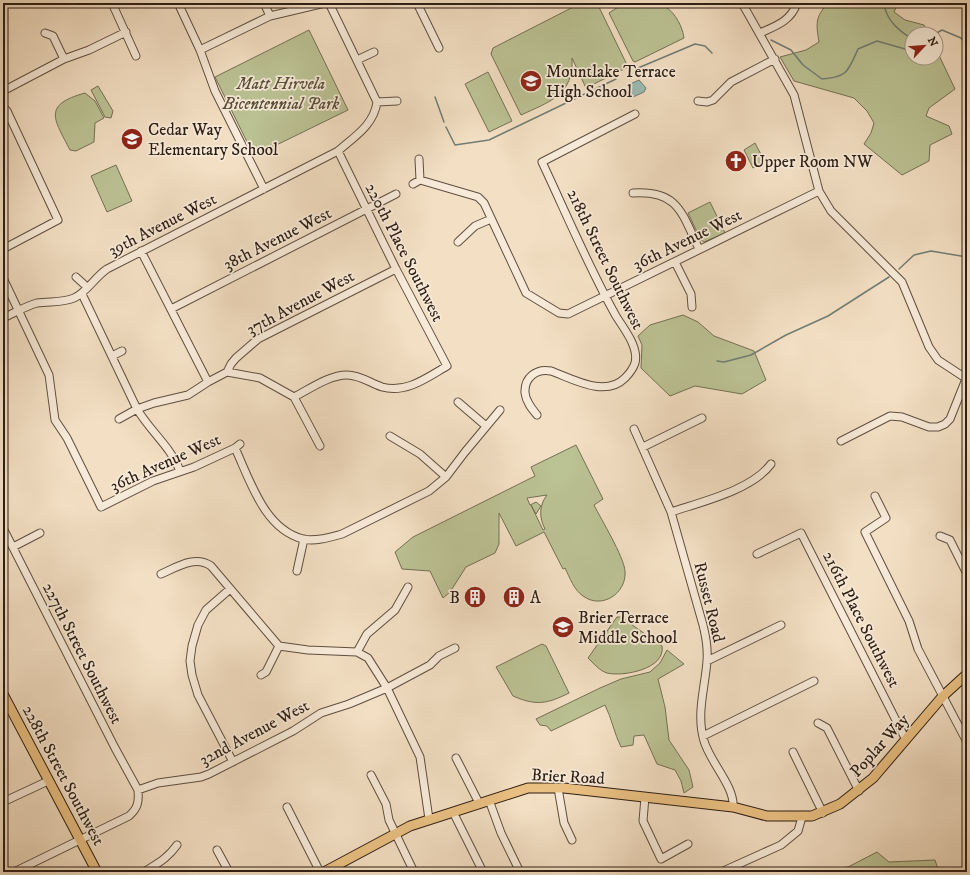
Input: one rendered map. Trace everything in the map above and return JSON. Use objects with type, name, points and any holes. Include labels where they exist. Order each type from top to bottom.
[{"type":"main road","name":"Poplar Way","points":[[802,818],[824,813],[859,791],[874,778],[943,696],[967,674]]},
{"type":"main road","name":"228th Street Southwest","points":[[3,694],[97,872]]},
{"type":"main road","name":"Brier Road","points":[[324,872],[395,834],[429,819],[528,788],[558,788],[733,807],[767,816],[802,818]]},
{"type":"street","points":[[112,3],[136,56]]},
{"type":"street","points":[[178,3],[200,50],[215,91],[264,189]]},
{"type":"street","points":[[264,3],[270,16]]},
{"type":"street","points":[[200,50],[270,16],[326,3]]},
{"type":"street","points":[[329,3],[376,102],[397,100]]},
{"type":"street","points":[[417,3],[439,48]]},
{"type":"street","points":[[742,3],[794,95],[819,191],[831,211],[902,282],[928,347],[938,360],[967,379],[950,419],[938,428],[929,427],[902,417],[890,416],[841,441]]},
{"type":"street","points":[[760,34],[786,20],[792,14],[797,3]]},
{"type":"street","points":[[3,91],[64,59],[90,50],[126,32]]},
{"type":"street","points":[[45,33],[52,36],[64,59]]},
{"type":"street","points":[[357,60],[374,52]]},
{"type":"street","points":[[698,101],[707,102],[713,100],[737,78],[775,59]]},
{"type":"street","name":"39th Avenue West","points":[[82,294],[87,287],[107,269],[338,151],[371,121],[375,112],[376,102]]},
{"type":"street","points":[[3,106],[7,110],[58,220],[3,249]]},
{"type":"street","name":"218th Street Southwest","points":[[538,415],[530,406],[525,394],[528,379],[536,372],[543,370],[551,371],[599,387],[610,387],[620,382],[632,371],[636,362],[635,350],[605,296],[542,162],[635,114]]},
{"type":"street","name":"220th Place Southwest","points":[[294,397],[325,380],[348,375],[368,380],[382,387],[398,388],[413,385],[447,366],[366,210],[338,151]]},
{"type":"street","points":[[419,160],[420,180]]},
{"type":"street","points":[[413,184],[420,180],[478,197],[484,203],[491,218],[474,226],[458,242]]},
{"type":"street","name":"36th Avenue West","points":[[491,218],[526,293],[560,313],[568,314],[819,191]]},
{"type":"street","points":[[633,192],[660,194],[671,200],[680,210],[699,249]]},
{"type":"street","name":"38th Avenue West","points":[[171,309],[396,194]]},
{"type":"street","points":[[141,251],[208,382]]},
{"type":"street","points":[[675,262],[691,294],[692,307]]},
{"type":"street","name":"37th Avenue West","points":[[119,419],[137,409],[154,403],[188,395],[227,372],[236,358],[258,339],[396,269]]},
{"type":"street","points":[[76,277],[87,287]]},
{"type":"street","points":[[3,278],[18,310]]},
{"type":"street","points":[[3,318],[36,303],[64,301],[82,294],[137,409],[148,426],[166,446],[175,459],[180,471]]},
{"type":"street","name":"36th Avenue West","points":[[18,310],[50,375],[55,420],[67,438],[101,507],[154,481],[237,446],[247,474],[263,507],[274,521],[291,534],[304,540]]},
{"type":"street","points":[[112,356],[122,351]]},
{"type":"street","points":[[227,372],[260,378],[294,397],[320,446]]},
{"type":"street","points":[[458,402],[486,426]]},
{"type":"street","points":[[297,570],[304,540],[328,538],[342,534],[429,491],[446,477],[500,410]]},
{"type":"street","points":[[642,447],[702,418]]},
{"type":"street","name":"Russet Road","points":[[634,429],[671,512],[706,639],[707,661],[701,722],[703,736],[712,760],[731,791],[734,800],[733,807]]},
{"type":"street","points":[[390,436],[420,454],[446,477]]},
{"type":"street","points":[[671,512],[735,489],[764,474],[771,464]]},
{"type":"street","points":[[875,496],[886,518],[865,532],[909,621],[918,649],[967,742]]},
{"type":"street","name":"227th Street Southwest","points":[[3,528],[115,748],[138,790]]},
{"type":"street","points":[[13,547],[40,533]]},
{"type":"street","name":"216th Place Southwest","points":[[757,554],[801,533],[906,740]]},
{"type":"street","points":[[940,536],[950,540],[967,574]]},
{"type":"street","points":[[161,574],[193,561],[200,560],[211,566],[279,646],[308,650],[358,652],[368,658],[387,688],[420,757],[429,819]]},
{"type":"street","points":[[358,652],[367,634],[396,610],[408,587]]},
{"type":"street","points":[[230,589],[206,610],[198,625],[190,660],[192,676],[198,695],[233,762]]},
{"type":"street","points":[[707,661],[781,625]]},
{"type":"street","points":[[261,675],[266,672],[279,646]]},
{"type":"street","name":"32nd Avenue West","points":[[138,790],[158,783],[182,778],[201,777],[293,731],[321,713],[349,704],[387,688],[430,665],[439,656],[455,648]]},
{"type":"street","points":[[703,736],[814,681]]},
{"type":"street","points":[[818,723],[827,728],[859,791]]},
{"type":"street","points":[[793,752],[824,813]]},
{"type":"street","points":[[456,758],[479,803]]},
{"type":"street","points":[[371,775],[386,804],[389,820],[395,834],[414,872]]},
{"type":"street","points":[[3,802],[48,781]]},
{"type":"street","points":[[558,788],[564,823],[572,840]]},
{"type":"street","points":[[14,872],[128,816],[136,809],[139,800],[138,790]]},
{"type":"street","points":[[645,798],[643,820],[659,862],[688,844]]},
{"type":"street","points":[[489,800],[501,833],[520,872]]},
{"type":"street","points":[[286,808],[320,872]]},
{"type":"street","points":[[453,812],[482,872]]},
{"type":"street","points":[[721,872],[781,845],[798,831],[802,818]]},
{"type":"street","points":[[144,872],[161,863],[171,854],[177,845]]},
{"type":"street","points":[[217,850],[229,872]]},
{"type":"green space","points":[[652,2],[662,5],[675,16],[681,27],[684,38],[635,62],[633,61],[609,13],[624,3]]},
{"type":"green space","points":[[581,3],[597,3],[628,67],[586,88],[572,58],[572,71],[569,81],[558,96],[521,115],[491,54],[493,48]]},
{"type":"green space","points":[[828,3],[898,3],[894,12],[905,20],[924,25],[904,26],[904,66],[944,66],[955,89],[929,108],[926,116],[949,126],[952,134],[930,145],[929,161],[902,175],[864,144],[871,133],[874,123],[867,111],[854,98],[794,81],[780,57],[806,50],[819,42],[817,25],[821,12]]},
{"type":"green space","name":"Matt Hirvela Bicentennial Park","points":[[309,30],[348,110],[254,156],[215,77]]},
{"type":"green space","points":[[488,72],[512,121],[489,132],[465,84]]},
{"type":"green space","points":[[98,86],[113,111],[111,118],[105,117],[91,90]]},
{"type":"green space","points":[[85,93],[95,101],[104,118],[95,123],[94,142],[76,151],[70,150],[56,122],[55,114],[57,108],[62,103]]},
{"type":"green space","points":[[755,143],[765,162],[753,168],[744,150]]},
{"type":"green space","points":[[116,165],[132,201],[107,212],[91,176]]},
{"type":"green space","points":[[710,202],[725,233],[704,242],[701,240],[688,213]]},
{"type":"green space","points":[[683,315],[698,322],[714,336],[754,351],[766,380],[742,394],[695,386],[670,396],[641,368],[642,345],[638,336],[650,325]]},
{"type":"green space","points":[[576,445],[603,499],[594,505],[617,548],[624,565],[625,579],[618,592],[612,597],[598,601],[590,600],[583,596],[575,587],[565,568],[563,569],[544,532],[516,546],[499,513],[499,544],[495,553],[466,567],[450,592],[443,598],[430,571],[402,569],[395,552],[413,537],[535,476],[531,467]],"holes":[[[547,495],[541,507],[541,516],[545,529],[543,530],[531,505],[536,514],[541,506],[536,502],[530,505],[527,498]]]},
{"type":"green space","points":[[617,617],[621,617],[662,646],[661,654],[651,666],[642,670],[623,674],[614,674],[602,671],[588,658]]},
{"type":"green space","points":[[542,644],[546,646],[569,693],[554,700],[541,702],[528,701],[513,696],[496,667]]},
{"type":"green space","points":[[667,650],[684,664],[658,679],[665,707],[669,740],[689,770],[693,787],[684,793],[681,781],[675,770],[657,764],[644,735],[634,736],[633,745],[621,747],[605,705],[551,731],[547,726],[540,725],[536,719],[621,679],[650,672],[660,663]]},
{"type":"green space","points":[[877,852],[889,862],[935,860],[939,872],[810,872],[848,867]]},
{"type":"water","points":[[639,80],[646,88],[644,92],[633,97],[628,85]]},
{"type":"waterway","points":[[884,3],[887,15],[904,33]]},
{"type":"waterway","points":[[944,31],[961,38],[967,46]]},
{"type":"waterway","points":[[771,40],[791,50],[803,65],[822,79],[837,77],[846,72],[858,49],[877,41],[904,49]]},
{"type":"waterway","points":[[638,68],[695,44],[705,46],[712,53]]},
{"type":"waterway","points":[[446,127],[455,145],[489,140],[616,79]]},
{"type":"waterway","points":[[435,97],[444,122]]},
{"type":"waterway","points":[[899,269],[914,255],[931,251],[967,257]]},
{"type":"waterway","points":[[717,361],[724,362],[751,355],[786,335],[828,316],[889,277]]},
{"type":"place","name":"Mountlake Terrace High School","points":[[531,81]]},
{"type":"place","name":"Cedar Way Elementary School","points":[[132,139]]},
{"type":"place","name":"Upper Room NW","points":[[736,161]]},
{"type":"place","name":"B","points":[[475,597]]},
{"type":"place","name":"A","points":[[514,597]]},
{"type":"place","name":"Brier Terrace Middle School","points":[[563,627]]}]
